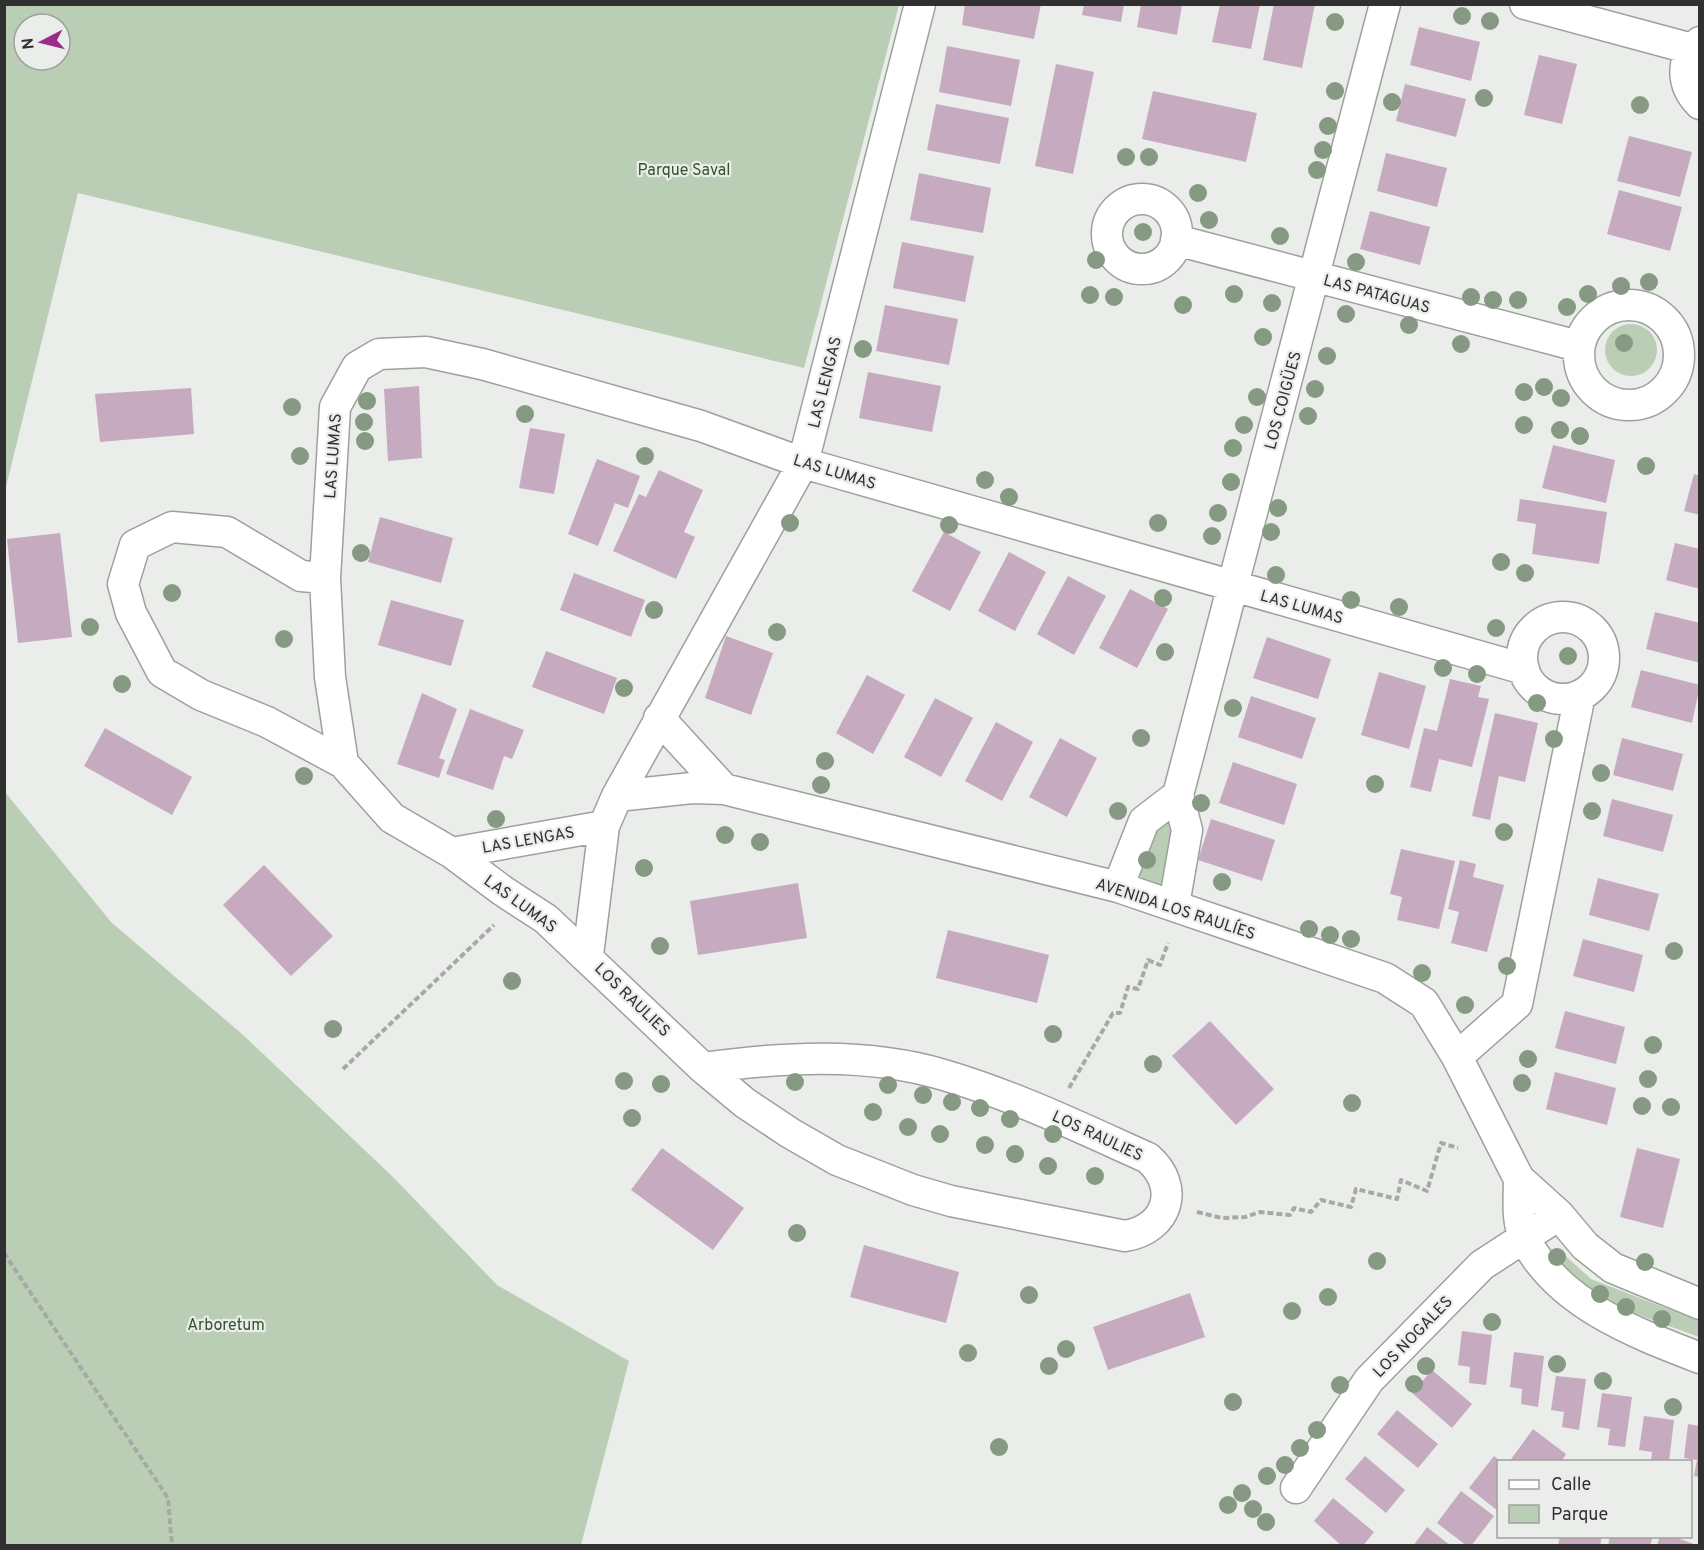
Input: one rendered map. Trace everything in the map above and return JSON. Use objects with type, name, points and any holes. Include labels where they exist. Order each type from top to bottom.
[{"type":"street","name":"LAS LENGAS","points":[[588,955],[604,826],[617,796],[803,463],[920,4]]},
{"type":"street","name":"LOS COIGÜES","points":[[1174,905],[1187,830],[1178,795],[1385,4]]},
{"type":"street","points":[[1525,4],[1696,46],[1687,58],[1685,79],[1688,89],[1700,104]]},
{"type":"street","name":"LAS PATAGUAS","points":[[1176,240],[1578,346]]},
{"type":"street","name":"LAS LUMAS","points":[[344,763],[330,677],[325,578],[335,407],[357,367],[379,354],[426,352],[482,364],[701,426],[803,463],[1524,669]]},
{"type":"street","name":"LAS LUMAS","points":[[325,578],[301,576],[227,532],[172,528],[135,545],[123,584],[131,613],[162,672],[201,695],[267,723],[344,763],[392,818],[452,853],[546,919],[588,955]]},
{"type":"street","points":[[1558,617],[1571,617],[1583,622],[1600,641],[1604,653],[1604,666],[1592,688],[1567,699],[1553,698],[1540,692],[1530,682],[1524,669],[1522,655],[1534,629],[1545,621],[1558,617]]},
{"type":"street","points":[[1457,1057],[1517,1004],[1580,695]]},
{"type":"street","points":[[659,718],[724,789]]},
{"type":"street","name":"AVENIDA LOS RAULÍES","points":[[617,796],[692,788],[724,789],[1118,887],[1385,978],[1424,1003],[1457,1057],[1520,1179],[1559,1215],[1585,1246],[1613,1268],[1700,1304]]},
{"type":"street","points":[[1118,887],[1144,820],[1178,795]]},
{"type":"street","name":"LAS LENGAS","points":[[452,853],[604,826]]},
{"type":"street","name":"LOS RAULIES","points":[[588,955],[703,1068],[745,1103],[790,1133],[837,1160],[913,1190],[951,1201],[1125,1236],[1138,1234],[1150,1228],[1159,1218],[1165,1206],[1167,1192],[1164,1179],[1158,1167],[1148,1158],[1054,1114],[943,1074],[888,1064],[789,1058],[703,1068]]},
{"type":"street","name":"AVENIDA LOS RAULÍES","points":[[1520,1179],[1519,1218],[1524,1238],[1553,1279],[1587,1307],[1700,1358]]},
{"type":"street","name":"LOS NOGALES","points":[[1296,1488],[1370,1380],[1482,1265],[1559,1215]]},
{"type":"path","points":[[343,1069],[519,902]]},
{"type":"path","points":[[1054,1114],[1113,1013],[1120,1013],[1128,987],[1138,988],[1148,960],[1160,965],[1168,943]]},
{"type":"path","points":[[1165,1206],[1222,1218],[1245,1217],[1260,1212],[1283,1216],[1290,1215],[1294,1208],[1311,1212],[1321,1200],[1351,1207],[1356,1189],[1397,1199],[1401,1180],[1428,1191],[1441,1143],[1458,1149]]},
{"type":"path","points":[[4,1253],[168,1498],[172,1545]]},
{"type":"green space","name":"Parque Saval","points":[[5,4],[899,4],[804,368],[78,193],[5,491]]},
{"type":"green space","points":[[1631,324],[1641,326],[1649,332],[1655,340],[1657,350],[1655,360],[1649,368],[1641,374],[1631,376],[1621,374],[1613,368],[1607,360],[1605,350],[1607,340],[1613,332],[1621,326]]},
{"type":"green space","name":"Arboretum","points":[[5,792],[111,922],[242,1034],[392,1176],[497,1285],[629,1361],[581,1545],[5,1545]]},
{"type":"green space","points":[[1166,820],[1178,827],[1169,893],[1130,878],[1151,831]]},
{"type":"green space","points":[[1557,1248],[1591,1279],[1699,1321],[1699,1337],[1606,1303],[1544,1254]]},
{"type":"building","points":[[965,4],[1041,4],[1034,39],[962,25]]},
{"type":"building","points":[[1220,4],[1260,4],[1251,49],[1212,42]]},
{"type":"building","points":[[1274,4],[1315,4],[1302,68],[1263,60]]},
{"type":"building","points":[[1084,5],[1124,5],[1121,22],[1082,15]]},
{"type":"building","points":[[1141,5],[1182,5],[1177,35],[1137,27]]},
{"type":"building","points":[[1419,27],[1480,42],[1471,81],[1410,65]]},
{"type":"building","points":[[947,46],[1020,60],[1011,106],[939,92]]},
{"type":"building","points":[[1539,55],[1577,64],[1562,124],[1524,115]]},
{"type":"building","points":[[1056,64],[1094,72],[1073,174],[1035,166]]},
{"type":"building","points":[[1405,84],[1466,99],[1456,137],[1396,121]]},
{"type":"building","points":[[1153,91],[1257,113],[1246,162],[1142,139]]},
{"type":"building","points":[[936,104],[1009,118],[1000,164],[927,150]]},
{"type":"building","points":[[1629,136],[1692,152],[1680,197],[1617,181]]},
{"type":"building","points":[[1386,153],[1447,168],[1437,207],[1377,191]]},
{"type":"building","points":[[919,173],[991,188],[983,233],[910,220]]},
{"type":"building","points":[[1619,190],[1682,207],[1670,251],[1607,234]]},
{"type":"building","points":[[1370,211],[1430,227],[1420,265],[1360,249]]},
{"type":"building","points":[[902,242],[974,256],[965,302],[893,288]]},
{"type":"building","points":[[885,305],[958,319],[949,365],[876,351]]},
{"type":"building","points":[[868,372],[941,386],[932,432],[859,418]]},
{"type":"building","points":[[419,386],[422,458],[388,461],[384,389]]},
{"type":"building","points":[[191,388],[194,434],[100,442],[95,394]]},
{"type":"building","points":[[530,428],[565,434],[554,494],[519,488]]},
{"type":"building","points":[[1553,445],[1615,460],[1606,503],[1542,488]]},
{"type":"building","points":[[597,459],[640,476],[628,508],[615,503],[598,546],[568,534]]},
{"type":"building","points":[[659,470],[703,490],[684,532],[695,537],[676,579],[613,551],[639,494],[646,497]]},
{"type":"building","points":[[1694,474],[1700,476],[1700,515],[1684,511]]},
{"type":"building","points":[[1520,499],[1607,512],[1599,564],[1532,554],[1536,524],[1517,521]]},
{"type":"building","points":[[380,517],[453,538],[441,583],[368,562]]},
{"type":"building","points":[[944,532],[981,552],[950,611],[912,591]]},
{"type":"building","points":[[60,533],[72,637],[18,643],[7,539]]},
{"type":"building","points":[[1675,543],[1700,549],[1700,589],[1666,580]]},
{"type":"building","points":[[1009,552],[1046,572],[1015,631],[978,611]]},
{"type":"building","points":[[574,573],[645,600],[631,637],[560,610]]},
{"type":"building","points":[[1068,576],[1106,596],[1074,655],[1037,634]]},
{"type":"building","points":[[1130,589],[1168,609],[1137,668],[1099,648]]},
{"type":"building","points":[[391,600],[464,620],[451,666],[378,645]]},
{"type":"building","points":[[1655,612],[1700,623],[1700,663],[1646,649]]},
{"type":"building","points":[[726,636],[773,653],[751,715],[705,698]]},
{"type":"building","points":[[1267,637],[1331,659],[1318,699],[1253,678]]},
{"type":"building","points":[[546,651],[617,678],[604,714],[532,687]]},
{"type":"building","points":[[1641,670],[1700,685],[1692,723],[1631,707]]},
{"type":"building","points":[[1379,672],[1426,686],[1409,749],[1361,735]]},
{"type":"building","points":[[867,675],[905,695],[873,754],[836,733]]},
{"type":"building","points":[[1450,679],[1481,686],[1478,697],[1489,699],[1472,767],[1439,759],[1431,792],[1410,787],[1424,728],[1437,731]]},
{"type":"building","points":[[422,693],[457,709],[439,758],[445,760],[439,778],[397,764]]},
{"type":"building","points":[[1251,696],[1316,718],[1302,759],[1238,737]]},
{"type":"building","points":[[935,698],[973,718],[941,777],[904,757]]},
{"type":"building","points":[[470,709],[524,730],[512,759],[504,756],[493,790],[446,774]]},
{"type":"building","points":[[1495,713],[1538,723],[1525,782],[1499,776],[1490,820],[1472,816]]},
{"type":"building","points":[[996,722],[1033,742],[1002,801],[965,781]]},
{"type":"building","points":[[105,728],[192,777],[172,815],[84,766]]},
{"type":"building","points":[[1060,738],[1097,758],[1067,817],[1029,797]]},
{"type":"building","points":[[1622,738],[1683,754],[1673,791],[1613,775]]},
{"type":"building","points":[[1233,762],[1297,784],[1284,825],[1219,803]]},
{"type":"building","points":[[1612,799],[1673,815],[1663,852],[1603,836]]},
{"type":"building","points":[[1211,819],[1275,840],[1262,881],[1198,860]]},
{"type":"building","points":[[1401,849],[1455,861],[1439,929],[1397,920],[1402,897],[1390,894]]},
{"type":"building","points":[[1460,860],[1476,864],[1473,877],[1504,885],[1487,952],[1451,943],[1459,912],[1448,909]]},
{"type":"building","points":[[264,865],[333,936],[291,976],[223,905]]},
{"type":"building","points":[[1598,878],[1659,894],[1649,931],[1589,915]]},
{"type":"building","points":[[798,883],[807,938],[698,955],[690,901]]},
{"type":"building","points":[[948,930],[1049,955],[1037,1003],[936,978]]},
{"type":"building","points":[[1583,939],[1643,955],[1634,992],[1573,976]]},
{"type":"building","points":[[1565,1011],[1625,1027],[1616,1064],[1555,1048]]},
{"type":"building","points":[[1210,1021],[1274,1089],[1236,1125],[1172,1056]]},
{"type":"building","points":[[1555,1072],[1616,1088],[1607,1125],[1546,1109]]},
{"type":"building","points":[[662,1148],[744,1208],[713,1250],[631,1190]]},
{"type":"building","points":[[1637,1148],[1680,1159],[1663,1228],[1620,1217]]},
{"type":"building","points":[[864,1245],[959,1272],[946,1323],[850,1297]]},
{"type":"building","points":[[1190,1293],[1205,1337],[1108,1370],[1093,1327]]},
{"type":"building","points":[[1462,1331],[1492,1335],[1486,1385],[1469,1383],[1470,1367],[1458,1365]]},
{"type":"building","points":[[1514,1352],[1544,1356],[1538,1407],[1521,1404],[1522,1389],[1510,1387]]},
{"type":"building","points":[[1432,1370],[1472,1404],[1452,1428],[1412,1393]]},
{"type":"building","points":[[1556,1376],[1586,1379],[1579,1430],[1562,1427],[1564,1412],[1551,1410]]},
{"type":"building","points":[[1602,1393],[1632,1397],[1625,1447],[1608,1445],[1610,1429],[1597,1427]]},
{"type":"building","points":[[1397,1410],[1438,1444],[1418,1468],[1377,1434]]},
{"type":"building","points":[[1644,1416],[1674,1420],[1669,1460],[1651,1460],[1652,1452],[1639,1450]]},
{"type":"building","points":[[1688,1424],[1700,1426],[1700,1477],[1694,1476],[1697,1460],[1684,1458]]},
{"type":"building","points":[[1533,1429],[1566,1454],[1562,1460],[1510,1460]]},
{"type":"building","points":[[1365,1456],[1405,1490],[1386,1513],[1345,1479]]},
{"type":"building","points":[[1494,1456],[1499,1460],[1497,1510],[1469,1488]]},
{"type":"building","points":[[1461,1491],[1494,1516],[1471,1546],[1467,1546],[1437,1523]]},
{"type":"building","points":[[1333,1498],[1374,1532],[1363,1546],[1342,1546],[1314,1521]]},
{"type":"building","points":[[1427,1527],[1451,1546],[1413,1546]]},
{"type":"building","points":[[1560,1538],[1602,1538],[1600,1546],[1558,1546]]},
{"type":"building","points":[[1610,1538],[1652,1538],[1650,1546],[1608,1546]]},
{"type":"building","points":[[1659,1538],[1677,1538],[1699,1546],[1657,1546]]}]
